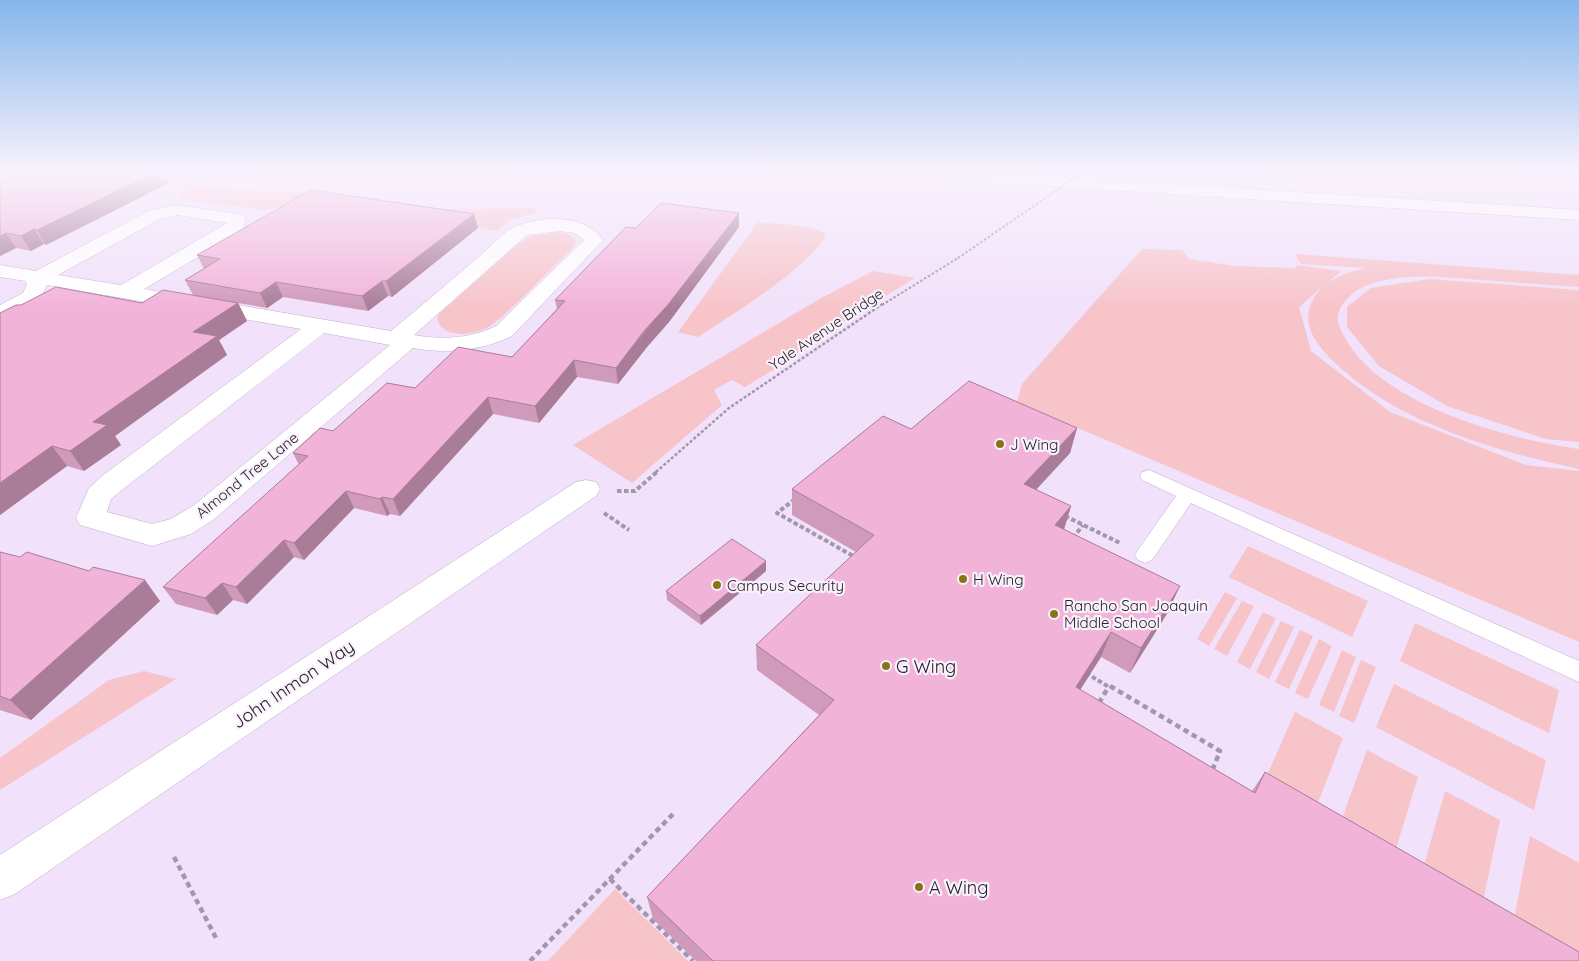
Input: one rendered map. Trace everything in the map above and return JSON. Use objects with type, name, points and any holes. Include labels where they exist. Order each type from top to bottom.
[{"type":"main road","name":"Almond Tree Lane","points":[[0,289],[40,278],[149,218]]},
{"type":"main road","name":"Almond Tree Lane","points":[[123,293],[235,227],[237,219],[229,218]]},
{"type":"main road","name":"Almond Tree Lane","points":[[0,271],[123,293],[402,339],[432,345],[451,345],[485,340],[504,332],[594,240],[591,234],[583,229],[540,226],[520,231],[402,339],[203,513],[182,527],[152,535],[90,518],[99,495],[112,482],[318,326]]},
{"type":"main road","points":[[0,314],[32,297],[40,278]]},
{"type":"main road","name":"John Inmon Way","points":[[0,879],[586,489]]},
{"type":"lane","points":[[1149,476],[1579,672]]},
{"type":"lane","points":[[1146,555],[1187,494]]},
{"type":"path","name":"Yale Avenue Bridge","points":[[586,489],[634,491],[729,408],[870,312],[958,258],[1017,218]]},
{"type":"path","points":[[800,495],[777,513],[864,562]]},
{"type":"path","points":[[1057,512],[1146,555]]},
{"type":"path","points":[[610,518],[629,530]]},
{"type":"path","points":[[1072,541],[1084,525]]},
{"type":"path","points":[[1084,672],[1220,751],[1209,777]]},
{"type":"path","points":[[1095,709],[1110,686]]},
{"type":"path","points":[[530,961],[674,813]]},
{"type":"path","points":[[174,857],[216,938]]},
{"type":"path","points":[[610,879],[693,961]]},
{"type":"shaded area","points":[[425,218],[518,218],[510,220],[497,231]]},
{"type":"shaded area","points":[[758,222],[801,226],[826,234],[819,246],[806,260],[729,317],[698,337],[678,332]]},
{"type":"shaded area","points":[[560,232],[571,236],[576,241],[574,247],[493,324],[479,331],[462,334],[447,331],[441,326],[437,319],[439,314],[518,244],[531,236]]},
{"type":"shaded area","points":[[1142,249],[1182,250],[1189,259],[1235,266],[1295,268],[1297,265],[1341,271],[1329,282],[1346,273],[1366,268],[1301,264],[1295,254],[1579,275],[1579,287],[1441,277],[1389,279],[1370,284],[1352,294],[1340,309],[1338,322],[1348,343],[1367,366],[1391,385],[1420,402],[1486,428],[1519,437],[1579,449],[1579,469],[1479,443],[1415,417],[1385,401],[1331,359],[1312,333],[1308,316],[1310,306],[1322,287],[1299,307],[1311,351],[1390,412],[1526,465],[1579,471],[1579,642],[1017,402],[1022,384]]},
{"type":"shaded area","points":[[873,271],[915,278],[843,322],[785,363],[745,387],[732,380],[714,390],[722,405],[632,483],[573,445],[823,297]]},
{"type":"shaded area","points":[[1430,279],[1579,290],[1579,442],[1546,439],[1447,406],[1379,366],[1347,327],[1347,307],[1371,288]]},
{"type":"shaded area","points":[[1248,546],[1368,601],[1352,637],[1229,577]]},
{"type":"shaded area","points":[[1225,592],[1237,598],[1209,646],[1197,639]]},
{"type":"shaded area","points":[[1242,601],[1254,606],[1227,656],[1214,649]]},
{"type":"shaded area","points":[[1263,612],[1276,618],[1250,669],[1237,662]]},
{"type":"shaded area","points":[[1281,621],[1294,627],[1269,679],[1256,672]]},
{"type":"shaded area","points":[[1415,623],[1559,690],[1549,733],[1400,661]]},
{"type":"shaded area","points":[[1300,630],[1313,636],[1289,689],[1275,682]]},
{"type":"shaded area","points":[[1319,639],[1332,646],[1308,699],[1295,693]]},
{"type":"shaded area","points":[[1342,650],[1356,657],[1334,712],[1319,705]]},
{"type":"shaded area","points":[[1361,660],[1376,667],[1354,723],[1339,716]]},
{"type":"shaded area","points":[[144,671],[176,679],[0,790],[0,758],[109,680]]},
{"type":"shaded area","points":[[1394,684],[1546,760],[1534,810],[1376,727]]},
{"type":"shaded area","points":[[1295,712],[1343,738],[1315,810],[1264,782]]},
{"type":"shaded area","points":[[1367,750],[1418,777],[1394,855],[1340,824]]},
{"type":"shaded area","points":[[1445,791],[1500,820],[1482,906],[1422,872]]},
{"type":"shaded area","points":[[1530,836],[1579,863],[1579,953],[1513,924]]},
{"type":"shaded area","points":[[615,889],[688,961],[548,961]]},
{"type":"building","points":[[0,218],[62,218],[21,236],[6,233],[0,236]]},
{"type":"building","points":[[262,218],[469,218],[386,281],[382,281],[362,296],[276,282],[260,293],[185,280],[220,259],[197,255]]},
{"type":"building","points":[[646,218],[735,218],[616,368],[574,360],[535,406],[488,397],[393,499],[382,497],[380,499],[346,491],[294,543],[284,540],[236,587],[222,583],[205,598],[163,587],[308,456],[293,453],[320,428],[333,431],[387,383],[415,388],[458,347],[512,357],[565,301],[555,300],[626,227],[636,228]]},
{"type":"building","points":[[56,287],[142,303],[163,290],[238,303],[193,332],[217,336],[93,422],[107,425],[70,451],[52,446],[0,483],[0,313],[16,305],[21,305]]},
{"type":"building","points":[[969,381],[1077,428],[1024,484],[1071,506],[1055,525],[1180,586],[1141,648],[1111,632],[1076,687],[1255,793],[1265,772],[1579,952],[1579,961],[713,961],[647,897],[834,700],[756,645],[874,535],[792,489],[883,416],[911,429]]},
{"type":"building","name":"Campus Security","points":[[732,539],[766,561],[700,616],[666,591]]},
{"type":"building","points":[[0,552],[20,557],[27,552],[89,571],[93,567],[145,580],[10,700],[0,696]]},
{"type":"place","name":"J Wing","points":[[1000,444]]},
{"type":"place","name":"H Wing","points":[[963,579]]},
{"type":"place","name":"Campus Security","points":[[717,585]]},
{"type":"place","name":"Rancho San Joaquin Middle School","points":[[1054,614]]},
{"type":"place","name":"G Wing","points":[[886,666]]},
{"type":"place","name":"A Wing","points":[[919,887]]}]
